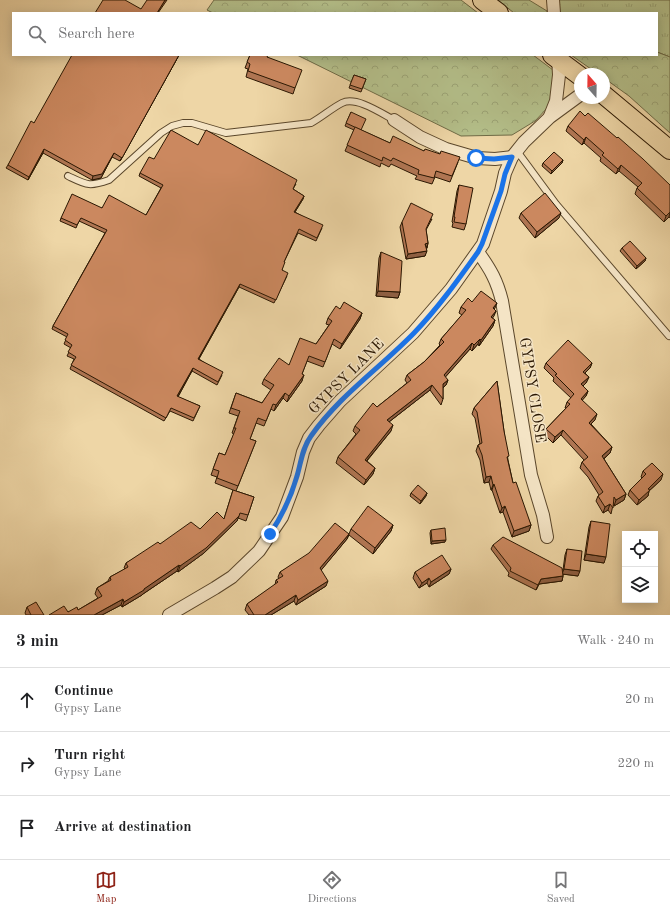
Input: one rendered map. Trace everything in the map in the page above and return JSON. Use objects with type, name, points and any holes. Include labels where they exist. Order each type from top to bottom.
[{"type":"main road","points":[[482,0],[498,12]]},
{"type":"main road","points":[[556,57],[574,71]]},
{"type":"main road","points":[[610,100],[670,150]]},
{"type":"street","points":[[553,0],[554,12]]},
{"type":"street","name":"GYPSY LANE","points":[[550,117],[556,101],[558,75],[556,57]]},
{"type":"street","name":"GYPSY LANE","points":[[169,615],[232,577],[259,551],[282,517],[297,477],[303,452],[309,438],[340,401],[413,333],[451,289],[478,252],[482,244],[501,191],[505,174],[515,154],[524,142],[550,117],[574,99]]},
{"type":"street","points":[[394,120],[420,137],[446,149],[476,158],[494,159],[515,154]]},
{"type":"street","name":"GYPSY CLOSE","points":[[478,252],[491,270],[498,285],[531,475],[543,515],[547,537]]},
{"type":"lane","points":[[68,176],[88,185],[98,184],[109,180],[161,133],[172,126],[183,123],[192,123],[226,133],[311,123],[323,117],[343,102],[352,101],[362,104],[394,120]]},
{"type":"lane","points":[[515,154],[669,336]]},
{"type":"green space","points":[[214,0],[461,0],[477,12],[211,12],[207,10]]},
{"type":"green space","points":[[498,0],[529,0],[547,11],[547,12],[513,12]]},
{"type":"green space","points":[[558,0],[670,0],[670,57],[658,52],[658,12],[559,12]]},
{"type":"green space","points":[[658,52],[670,57],[670,133],[629,96],[610,82],[610,68],[589,68],[572,56],[658,56]]},
{"type":"green space","points":[[299,56],[534,56],[553,70],[555,87],[551,104],[535,121],[512,135],[461,136]]},
{"type":"building","points":[[103,0],[125,0],[141,9],[147,0],[165,0],[158,12],[96,12]]},
{"type":"building","points":[[71,56],[178,56],[122,158],[114,153],[102,174],[93,176],[44,149],[29,177],[8,165],[31,121],[34,123]]},
{"type":"building","points":[[250,56],[268,56],[302,70],[295,88],[248,71],[250,64],[247,62]]},
{"type":"building","points":[[354,75],[366,79],[362,89],[350,85]]},
{"type":"building","points":[[580,111],[585,116],[588,113],[617,138],[618,137],[670,185],[670,212],[666,216],[637,188],[642,183],[621,165],[618,169],[602,155],[604,153],[586,137],[584,140],[568,126]]},
{"type":"building","points":[[351,112],[366,119],[361,130],[346,123]]},
{"type":"building","points":[[355,127],[390,143],[393,136],[424,151],[425,149],[440,154],[441,151],[460,157],[452,176],[436,171],[434,178],[418,174],[419,170],[393,158],[391,161],[383,157],[382,161],[347,145]]},
{"type":"building","points":[[171,130],[198,145],[206,130],[297,180],[293,189],[304,196],[294,212],[323,225],[317,238],[299,229],[284,262],[282,270],[288,273],[276,300],[240,284],[198,359],[223,372],[218,382],[193,368],[177,396],[200,406],[194,418],[171,408],[166,418],[71,365],[76,357],[68,352],[72,345],[65,340],[68,334],[53,326],[107,230],[81,218],[77,225],[61,218],[72,194],[102,208],[109,195],[146,215],[163,185],[140,173],[149,157],[154,159]]},
{"type":"building","points":[[554,152],[563,160],[552,171],[543,163]]},
{"type":"building","points":[[459,185],[473,188],[466,224],[454,222]]},
{"type":"building","points":[[545,193],[561,213],[537,232],[521,213]]},
{"type":"building","points":[[411,203],[433,214],[426,229],[428,243],[425,244],[427,251],[408,254],[402,222]]},
{"type":"building","points":[[630,241],[646,258],[637,266],[622,248]]},
{"type":"building","points":[[381,252],[402,261],[400,292],[378,291]]},
{"type":"building","points":[[481,291],[497,303],[493,308],[496,311],[491,317],[495,320],[481,340],[480,339],[474,345],[472,343],[444,375],[448,380],[443,384],[443,399],[432,385],[387,420],[393,425],[365,460],[375,468],[366,480],[338,457],[360,430],[355,426],[373,403],[377,407],[411,380],[407,375],[424,362],[444,342],[441,339],[466,310],[461,307],[468,298],[472,302]]},
{"type":"building","points":[[344,302],[362,313],[342,344],[334,339],[325,362],[309,356],[302,374],[304,375],[289,396],[285,393],[276,405],[273,404],[266,421],[258,418],[250,439],[256,441],[238,486],[217,478],[219,471],[213,469],[219,453],[225,455],[236,428],[234,428],[240,411],[231,408],[236,393],[262,403],[274,385],[264,379],[279,358],[289,365],[300,338],[316,344],[332,321],[328,318],[336,306],[340,309]]},
{"type":"building","points":[[568,340],[592,363],[583,372],[589,377],[581,384],[588,391],[581,399],[597,414],[589,423],[612,447],[602,456],[626,494],[616,500],[614,497],[613,508],[610,504],[605,507],[598,496],[603,492],[582,462],[588,457],[563,430],[555,437],[546,429],[570,404],[567,402],[574,394],[555,375],[557,374],[546,363]]},
{"type":"building","points":[[497,381],[509,456],[507,457],[513,483],[516,482],[531,525],[514,531],[505,506],[502,508],[491,476],[486,477],[482,455],[478,445],[482,443],[477,412],[474,408]]},
{"type":"building","points":[[652,463],[663,474],[648,489],[650,490],[639,500],[630,490],[646,474],[643,471]]},
{"type":"building","points":[[418,485],[427,493],[421,501],[411,493]]},
{"type":"building","points":[[233,490],[254,497],[248,515],[240,513],[239,516],[206,548],[180,566],[179,565],[144,590],[124,602],[123,599],[94,615],[49,615],[64,606],[68,612],[77,607],[78,610],[102,596],[97,588],[111,580],[110,577],[128,567],[126,563],[158,542],[160,544],[191,522],[200,529],[217,512],[224,519]]},
{"type":"building","points":[[368,506],[393,525],[375,548],[351,529]]},
{"type":"building","points":[[591,521],[610,524],[606,557],[586,554]]},
{"type":"building","points":[[335,523],[349,534],[320,568],[328,581],[298,600],[296,595],[265,615],[254,615],[247,604],[278,582],[276,580],[283,576],[280,572],[309,553]]},
{"type":"building","points":[[445,528],[446,540],[432,541],[431,530]]},
{"type":"building","points":[[503,537],[562,568],[563,576],[541,579],[538,585],[510,571],[511,568],[493,545]]},
{"type":"building","points":[[567,549],[582,551],[580,571],[564,569]]},
{"type":"building","points":[[442,555],[451,569],[431,582],[429,578],[422,583],[415,572]]},
{"type":"building","points":[[36,602],[44,615],[31,615],[27,607]]},
{"type":"route","points":[[270,534],[282,517],[297,477],[303,452],[309,438],[340,401],[413,333],[434,311],[478,252],[492,218],[505,174],[512,157],[494,159],[476,158]]}]
